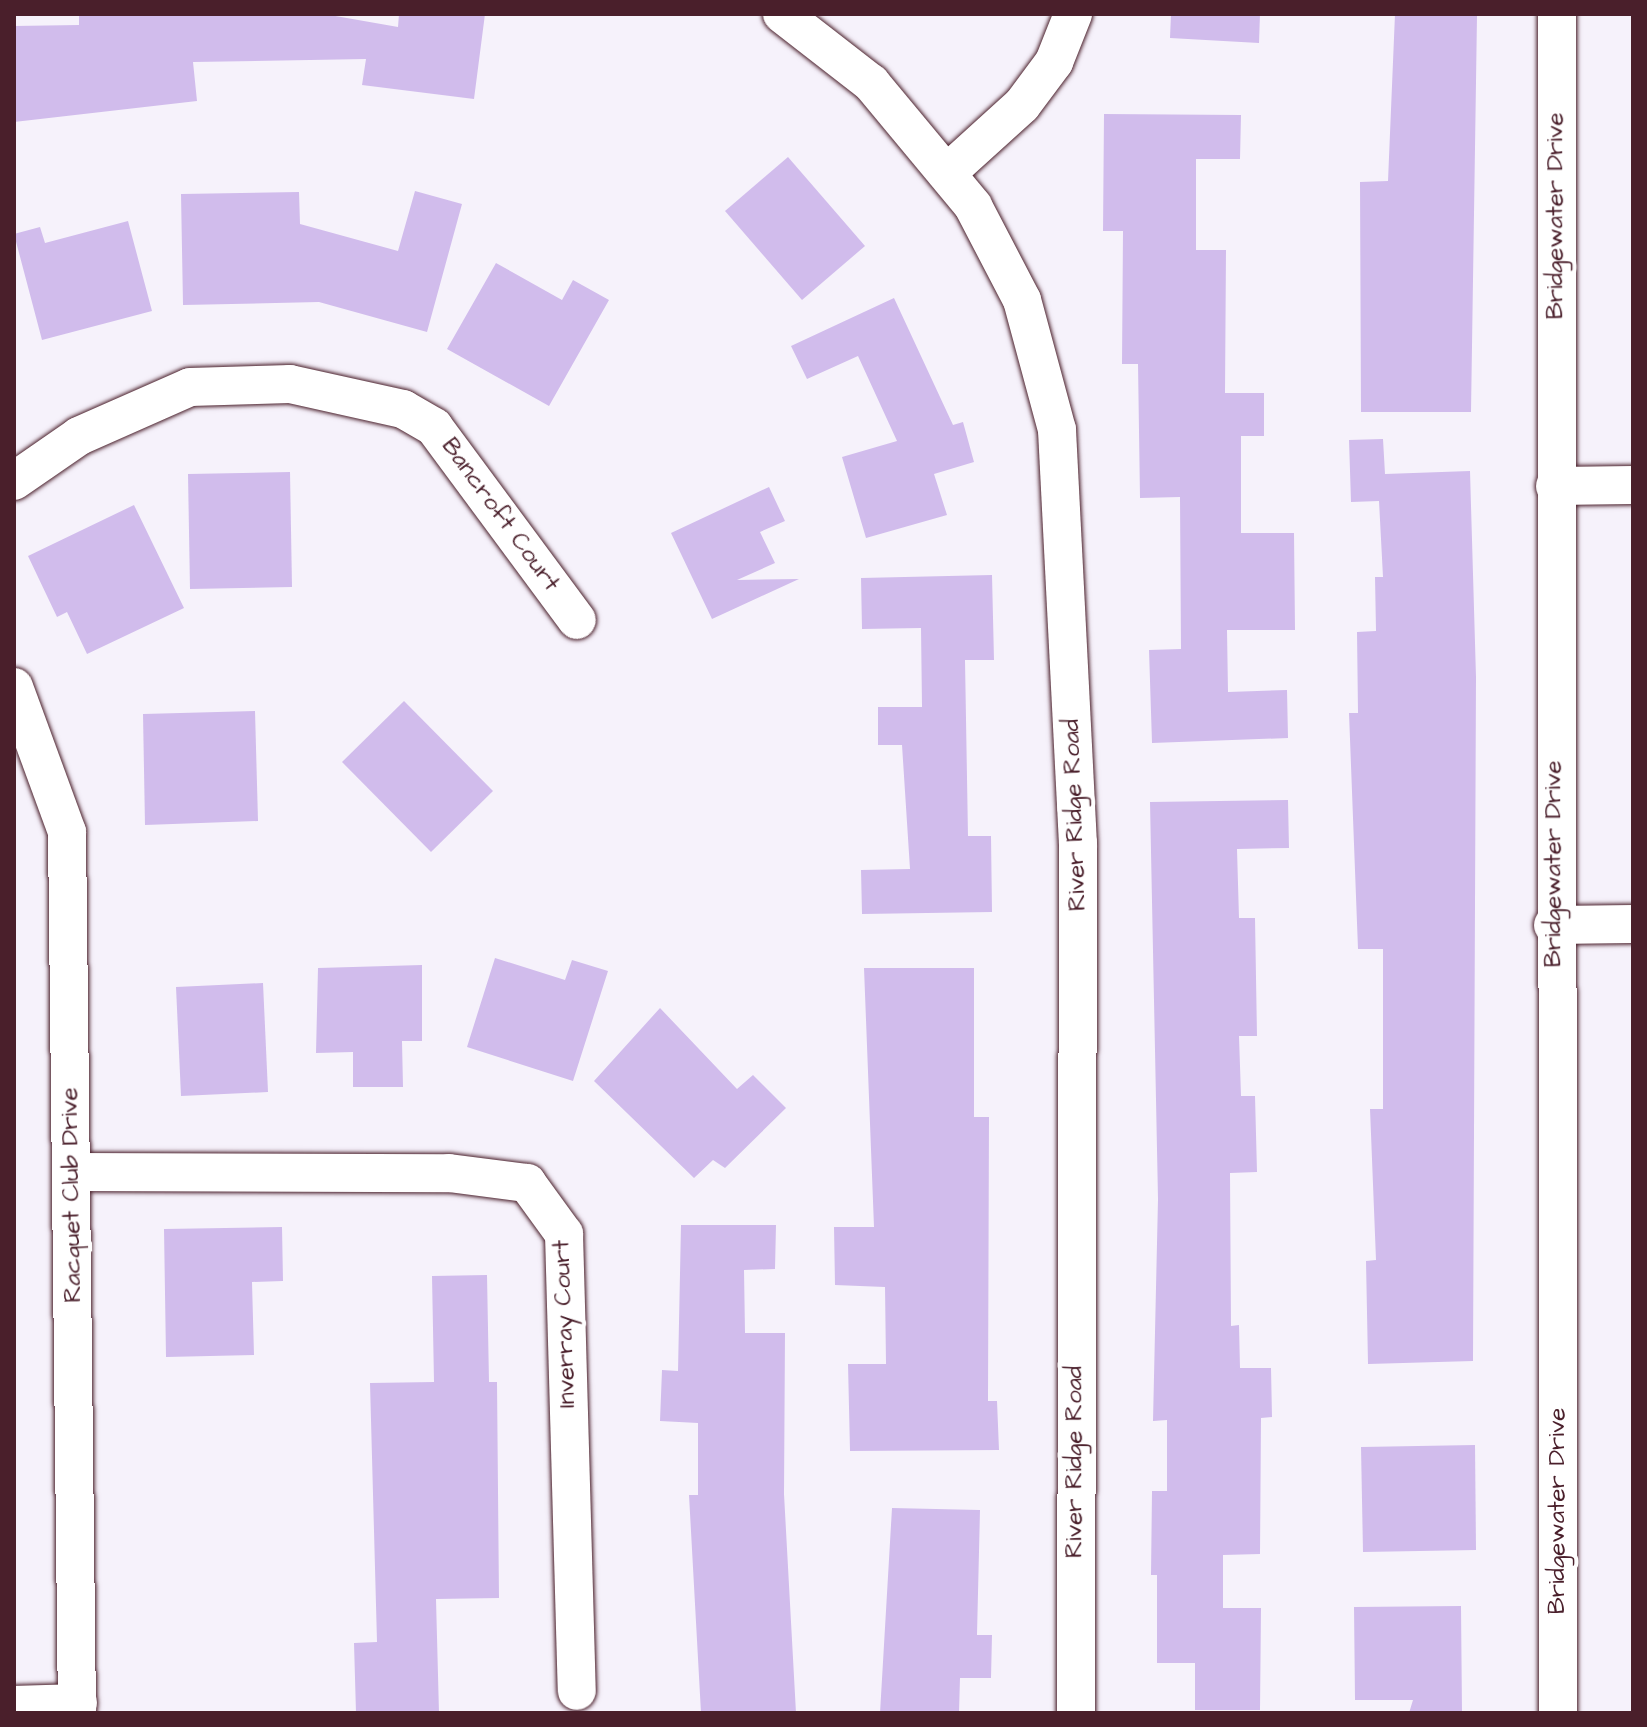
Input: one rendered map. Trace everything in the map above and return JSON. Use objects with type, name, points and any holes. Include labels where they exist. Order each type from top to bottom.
[{"type":"street","name":"River Ridge Road","points":[[782,14],[871,83],[973,206],[1022,300],[1057,430],[1078,843],[1076,1713]]},
{"type":"street","points":[[947,173],[1022,105],[1054,62],[1073,14]]},
{"type":"street","name":"Bridgewater Drive","points":[[1557,14],[1553,925],[1558,1713]]},
{"type":"street","name":"Bancroft Court","points":[[14,481],[79,436],[190,387],[290,384],[381,403],[434,427],[577,620]]},
{"type":"street","points":[[1555,486],[1633,485]]},
{"type":"street","name":"Racquet Club Drive","points":[[14,687],[67,832],[77,1708]]},
{"type":"street","points":[[1553,925],[1633,924]]},
{"type":"street","name":"Inverray Court","points":[[73,1172],[449,1173],[527,1183],[564,1234],[577,1691]]},
{"type":"street","points":[[14,1705],[77,1708]]},
{"type":"building","points":[[324,14],[398,27],[399,14],[485,14],[474,99],[362,85],[366,59],[193,62],[197,101],[14,122],[14,26],[79,25],[79,16]]},
{"type":"building","points":[[1171,14],[1260,14],[1259,43],[1170,38]]},
{"type":"building","points":[[1395,14],[1477,16],[1471,412],[1361,412],[1360,182],[1388,181]]},
{"type":"building","points":[[1104,114],[1241,115],[1240,159],[1196,159],[1196,250],[1226,250],[1225,393],[1264,393],[1264,436],[1241,436],[1241,533],[1294,533],[1295,630],[1227,630],[1228,692],[1287,690],[1288,738],[1152,743],[1149,650],[1181,649],[1180,497],[1140,498],[1138,364],[1122,364],[1123,231],[1103,231]]},
{"type":"building","points":[[788,157],[865,246],[802,300],[725,211]]},
{"type":"building","points":[[415,191],[462,204],[427,332],[319,302],[183,305],[181,194],[299,192],[300,224],[398,251]]},
{"type":"building","points":[[128,221],[152,311],[42,340],[14,234],[40,227],[45,243]]},
{"type":"building","points":[[496,263],[562,300],[573,280],[609,300],[549,406],[447,349]]},
{"type":"building","points":[[894,298],[953,425],[963,422],[974,462],[934,474],[947,515],[866,538],[842,457],[897,441],[858,356],[807,379],[791,346]]},
{"type":"building","points":[[1383,439],[1385,474],[1470,471],[1476,677],[1473,1361],[1368,1364],[1366,1261],[1376,1260],[1370,1109],[1383,1109],[1383,949],[1358,949],[1349,713],[1358,713],[1357,632],[1376,631],[1375,577],[1383,577],[1379,501],[1351,502],[1349,440]]},
{"type":"building","points":[[290,472],[292,587],[190,589],[188,474]]},
{"type":"building","points":[[769,487],[785,521],[760,532],[775,563],[737,580],[799,579],[712,619],[671,533]]},
{"type":"building","points":[[134,505],[184,608],[87,654],[67,612],[57,617],[28,556]]},
{"type":"building","points":[[992,575],[994,660],[965,660],[968,836],[991,836],[992,912],[862,914],[861,870],[910,869],[902,745],[878,745],[878,707],[922,707],[921,628],[862,629],[861,578]]},
{"type":"building","points":[[404,701],[493,791],[431,852],[342,762]]},
{"type":"building","points":[[255,711],[258,821],[145,825],[143,714]]},
{"type":"building","points":[[1288,800],[1289,848],[1237,849],[1239,918],[1255,918],[1257,1036],[1239,1036],[1241,1096],[1255,1096],[1257,1172],[1230,1173],[1231,1326],[1239,1325],[1240,1368],[1271,1368],[1272,1417],[1261,1418],[1260,1554],[1223,1555],[1223,1608],[1261,1608],[1260,1710],[1195,1710],[1195,1663],[1157,1663],[1157,1575],[1151,1575],[1152,1491],[1167,1491],[1167,1420],[1153,1421],[1158,1199],[1150,802]]},
{"type":"building","points":[[495,958],[565,980],[572,960],[608,971],[573,1081],[467,1047]]},
{"type":"building","points":[[422,965],[422,1041],[402,1041],[403,1087],[353,1087],[353,1052],[316,1053],[318,968]]},
{"type":"building","points":[[864,968],[974,968],[974,1117],[989,1117],[988,1401],[997,1401],[999,1450],[850,1451],[848,1364],[886,1364],[885,1287],[835,1285],[834,1227],[874,1227]]},
{"type":"building","points":[[263,983],[268,1092],[181,1096],[176,987]]},
{"type":"building","points":[[660,1008],[737,1089],[753,1075],[786,1108],[725,1168],[713,1160],[694,1178],[594,1081]]},
{"type":"building","points":[[681,1225],[776,1225],[775,1269],[744,1270],[745,1333],[785,1333],[784,1494],[796,1713],[701,1713],[689,1495],[698,1495],[698,1423],[660,1421],[662,1370],[678,1371]]},
{"type":"building","points":[[282,1227],[283,1281],[252,1282],[254,1355],[166,1357],[164,1229]]},
{"type":"building","points":[[487,1275],[489,1382],[497,1382],[499,1598],[436,1599],[439,1713],[356,1713],[354,1643],[377,1642],[370,1383],[434,1382],[432,1276]]},
{"type":"building","points":[[1475,1445],[1476,1550],[1363,1552],[1361,1447]]},
{"type":"building","points":[[892,1508],[980,1510],[977,1635],[992,1635],[991,1678],[960,1678],[959,1713],[880,1713]]},
{"type":"building","points":[[1461,1606],[1462,1713],[1409,1713],[1413,1700],[1355,1700],[1354,1607]]}]
